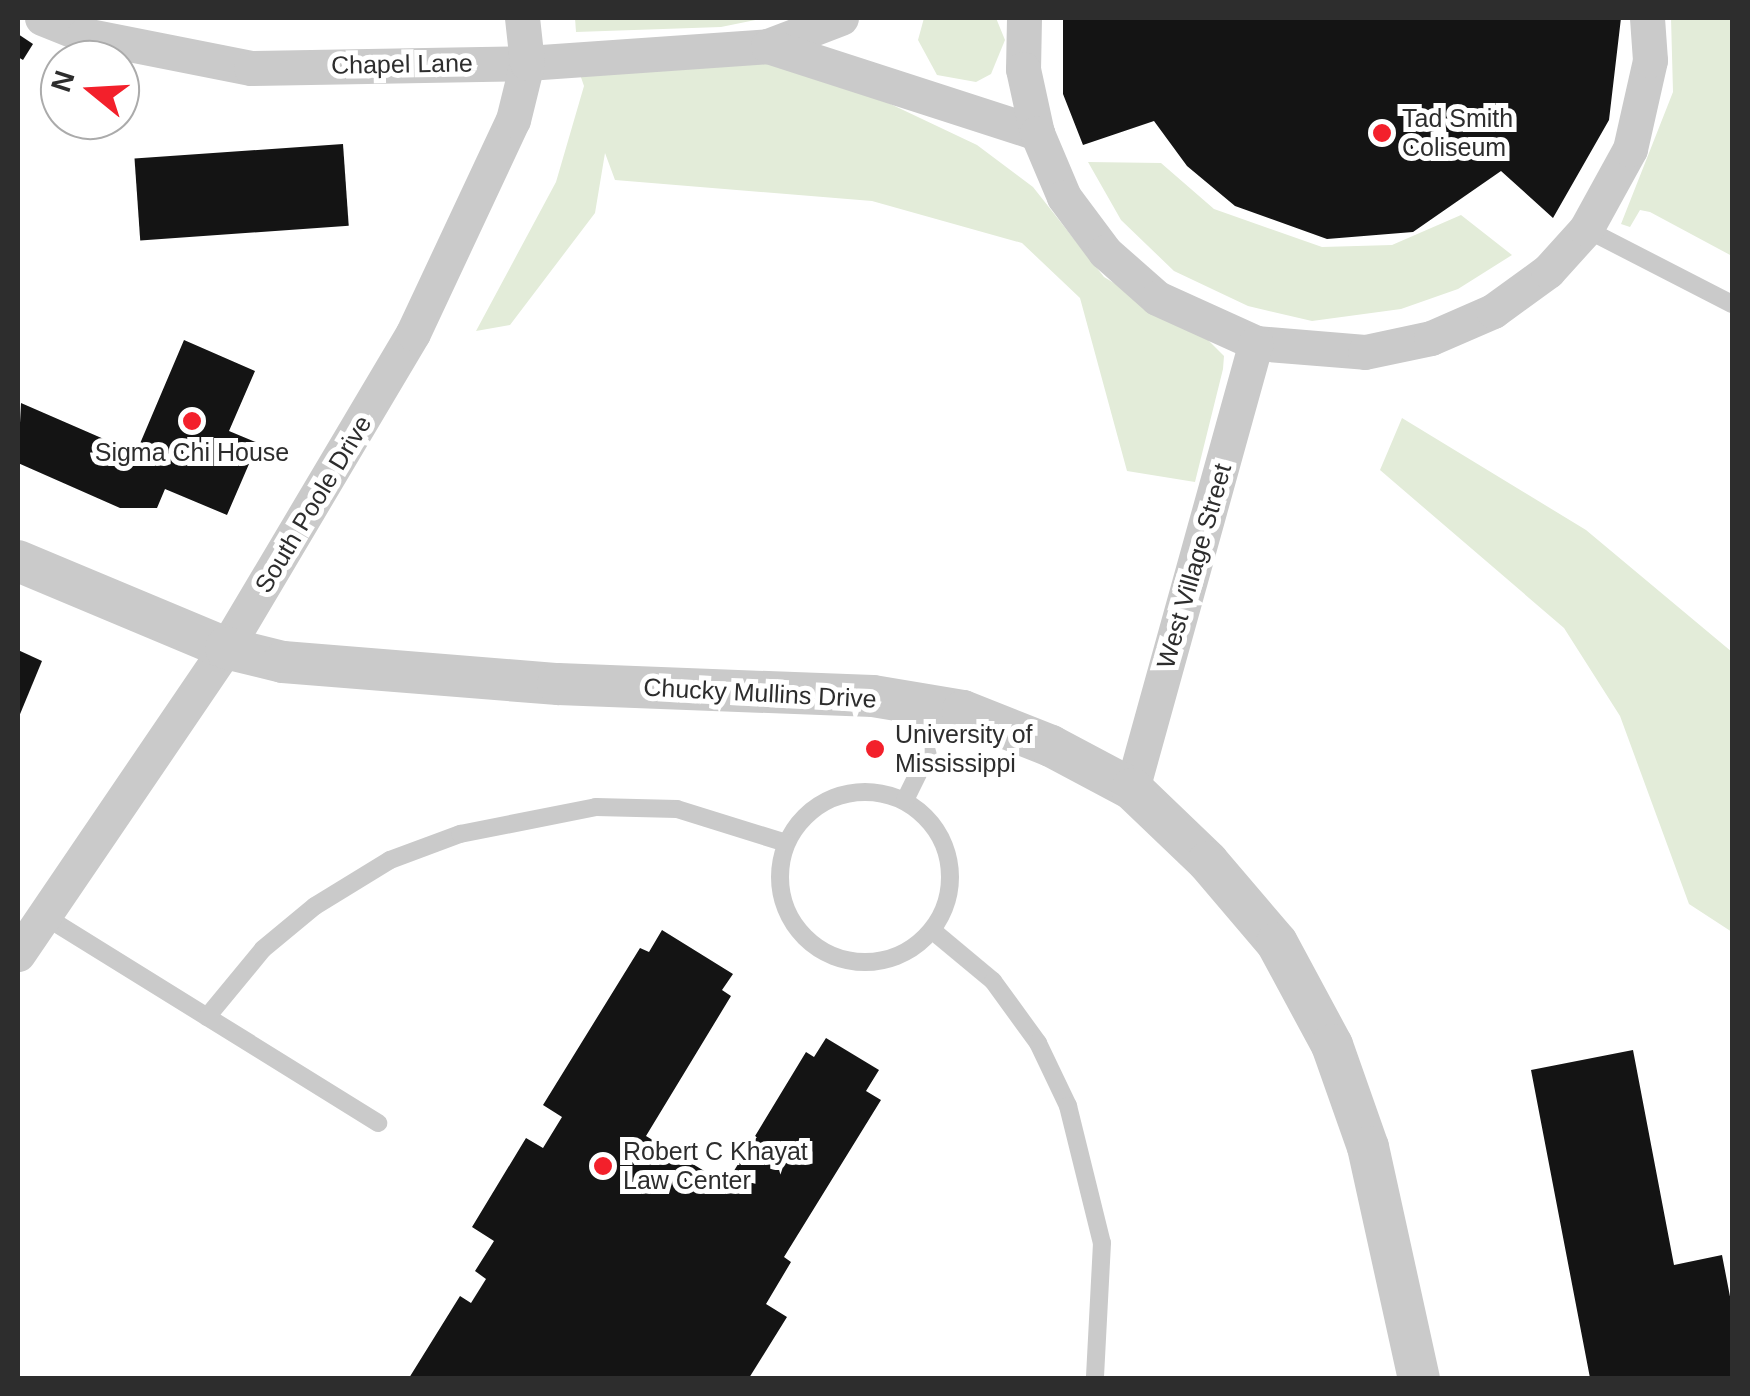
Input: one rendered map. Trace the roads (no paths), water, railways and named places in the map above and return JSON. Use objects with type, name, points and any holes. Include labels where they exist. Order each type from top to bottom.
[{"type":"street","name":"Chapel Lane","points":[[42,18],[84,35],[251,68],[527,63],[768,46],[841,18]]},
{"type":"street","name":"South Poole Drive","points":[[18,954],[226,648],[413,333],[513,120],[527,63],[522,18]]},
{"type":"street","points":[[1024,18],[1023,69],[1036,134],[1064,197],[1105,252],[1157,298],[1256,343],[1365,352],[1432,338],[1494,311],[1548,271],[1586,229],[1630,149],[1650,60],[1647,18]]},
{"type":"street","name":"Chapel Lane","points":[[768,46],[1036,134]]},
{"type":"street","name":"West Village Street","points":[[1132,789],[1256,343]]},
{"type":"street","name":"Chucky Mullins Drive","points":[[18,561],[226,648],[283,662],[558,684],[873,696],[950,709],[1051,746],[1132,789],[1208,862],[1277,943],[1332,1045],[1368,1147],[1419,1378]]},
{"type":"lane","points":[[1586,229],[1732,304]]},
{"type":"lane","points":[[905,800],[950,709]]},
{"type":"lane","points":[[859,791],[905,800],[942,838],[951,871],[948,904],[933,931],[904,955],[872,964],[838,960],[809,943],[788,917],[780,884],[786,843],[826,800],[859,791]]},
{"type":"lane","points":[[207,1017],[262,949],[316,906],[390,860],[460,834],[596,808],[662,808],[741,825],[786,843]]},
{"type":"lane","points":[[46,917],[378,1124]]},
{"type":"lane","points":[[933,931],[993,981],[1038,1043],[1068,1106],[1102,1243],[1095,1378]]},
{"type":"place","name":"Tad Smith Coliseum","points":[[1382,133]]},
{"type":"place","name":"Sigma Chi House","points":[[192,421]]},
{"type":"place","name":"University of Mississippi","points":[[875,749]]},
{"type":"place","name":"Robert C Khayat Law Center","points":[[603,1166]]}]
